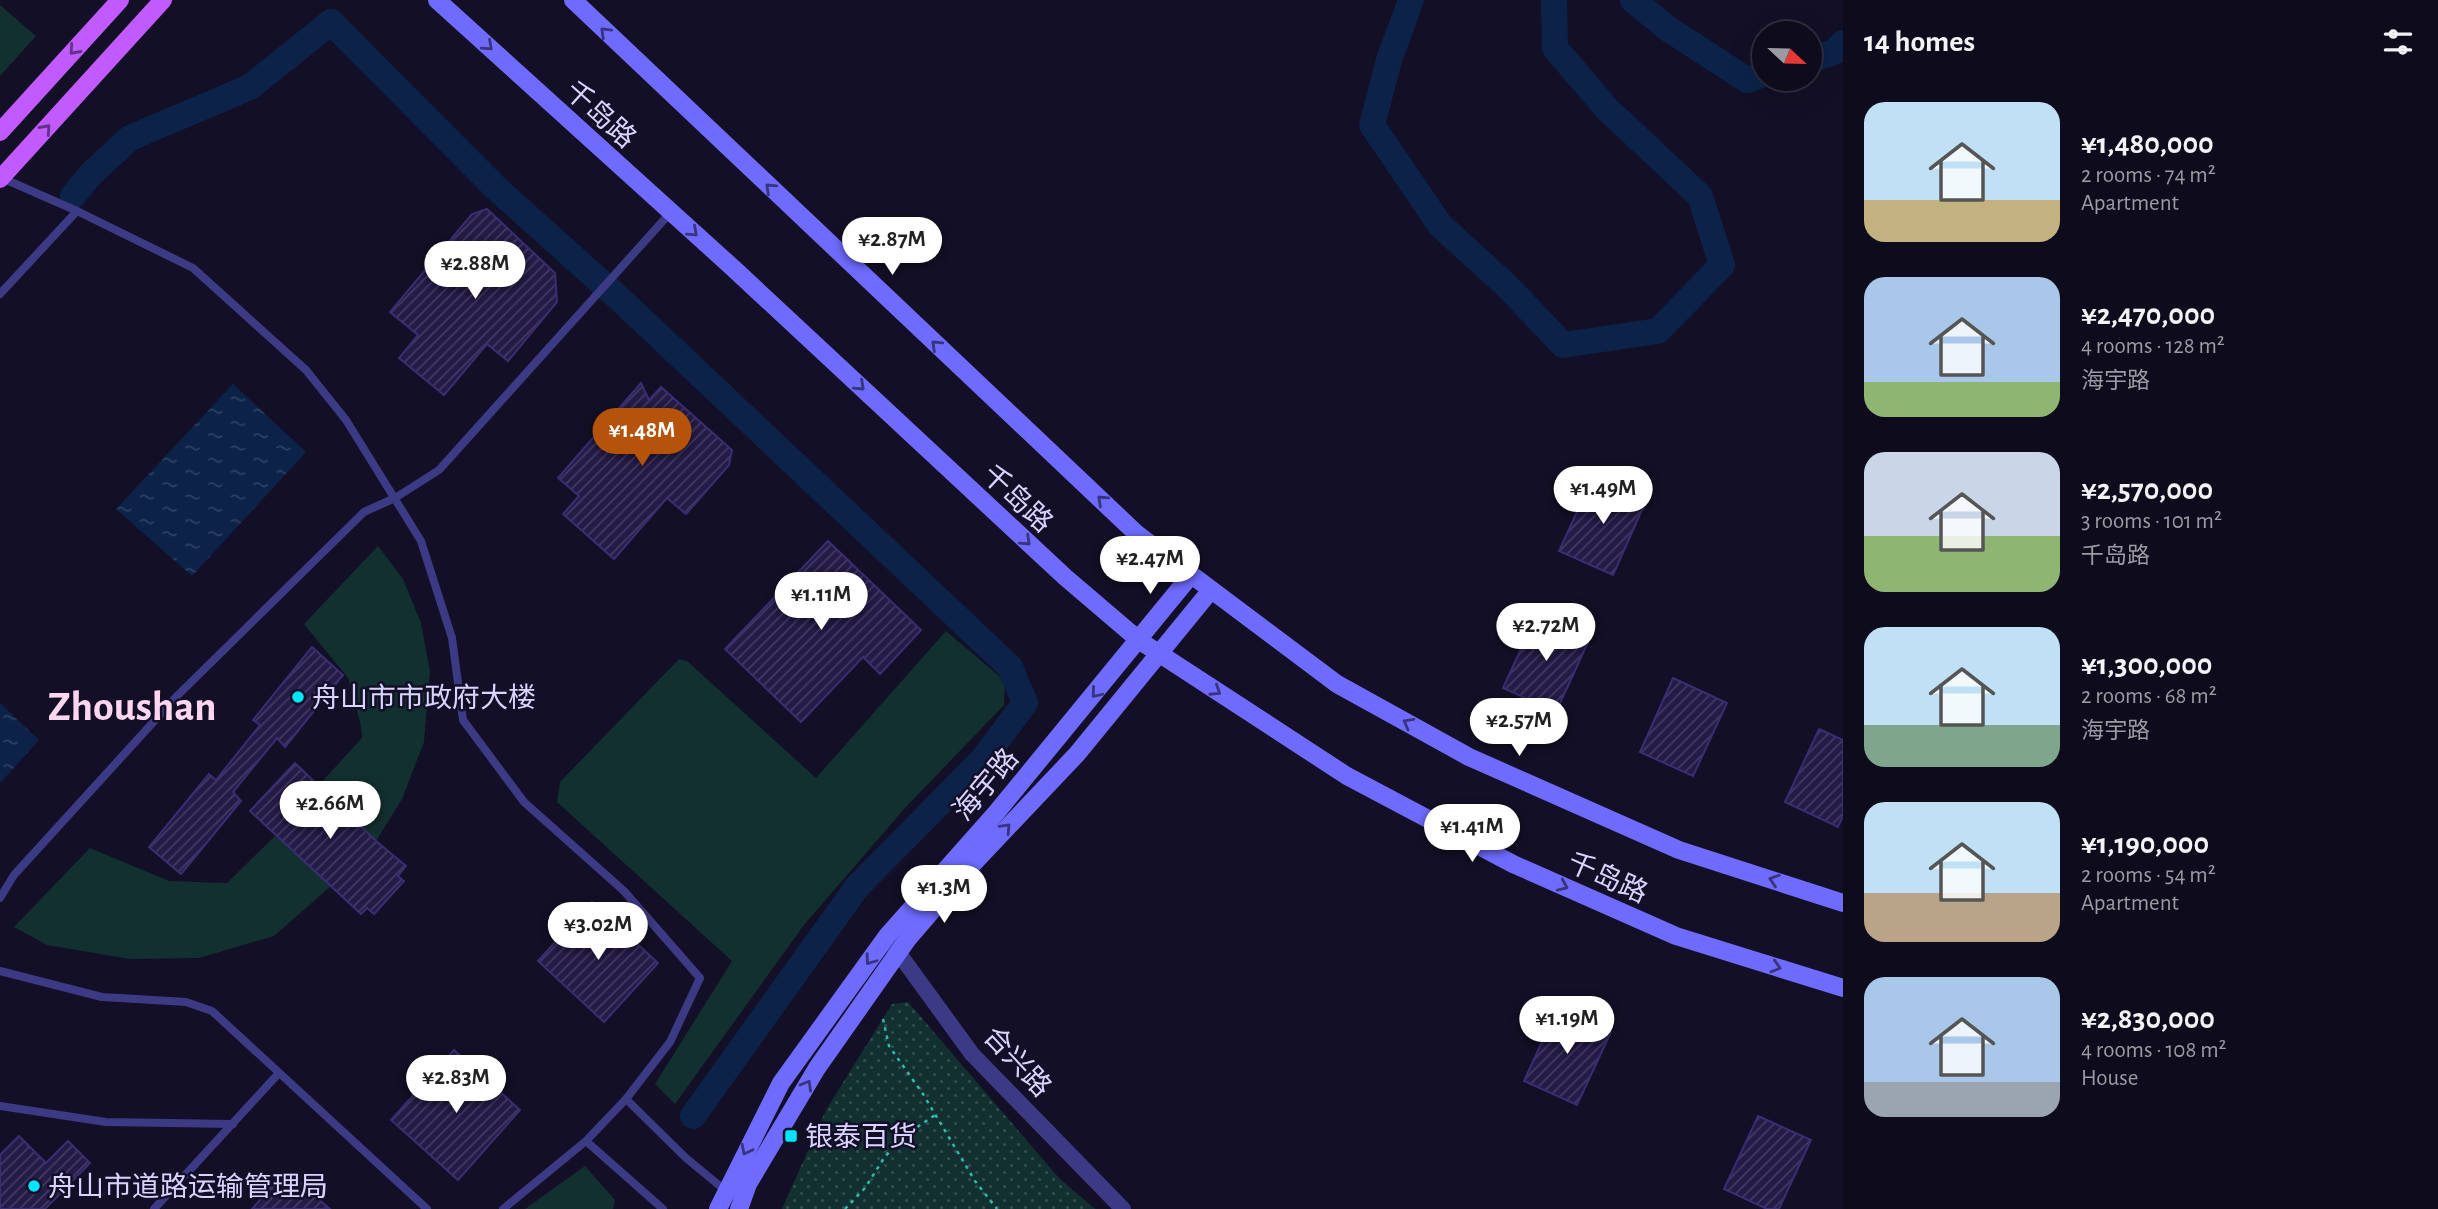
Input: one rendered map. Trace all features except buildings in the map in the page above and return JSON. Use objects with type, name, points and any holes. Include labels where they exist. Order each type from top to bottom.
[{"type":"main road","points":[[0,132],[120,0]]},
{"type":"main road","points":[[1,179],[163,0]]},
{"type":"street","name":"千岛路","points":[[438,0],[1065,578],[1140,641],[1347,776],[1513,864],[1676,936],[1836,986]]},
{"type":"street","name":"千岛路","points":[[573,0],[1127,525],[1337,684],[1469,757],[1679,850],[1842,901]]},
{"type":"street","name":"海宇路","points":[[718,1209],[781,1083],[887,936],[996,813],[1192,575]]},
{"type":"street","name":"海宇路","points":[[739,1209],[748,1184],[817,1068],[898,952],[968,869],[1077,754],[1211,590]]},
{"type":"street","name":"合兴路","points":[[887,936],[972,1054],[1124,1209]]},
{"type":"street","points":[[1836,986],[1843,997]]},
{"type":"lane","points":[[1,179],[77,211],[194,268],[306,370],[346,420],[421,541],[452,638],[463,720],[524,802],[624,891],[700,978],[670,1042],[626,1099],[586,1141],[503,1209]]},
{"type":"lane","points":[[0,294],[77,211]]},
{"type":"lane","points":[[0,898],[14,875],[178,695],[364,512],[395,498],[439,470],[671,212]]},
{"type":"lane","points":[[0,971],[102,997],[186,1002],[212,1011],[427,1209]]},
{"type":"lane","points":[[154,1209],[279,1073]]},
{"type":"lane","points":[[626,1099],[686,1158],[726,1191]]},
{"type":"lane","points":[[0,1106],[106,1122],[233,1124]]},
{"type":"lane","points":[[586,1141],[663,1209]]},
{"type":"path","points":[[883,1018],[889,1046],[923,1094],[975,1181],[997,1209]]},
{"type":"path","points":[[845,1209],[865,1188],[884,1158],[901,1138],[935,1115]]},
{"type":"green space","points":[[0,5],[36,36],[0,76]]},
{"type":"green space","points":[[378,546],[403,579],[421,623],[430,671],[424,742],[402,799],[376,841],[319,785],[362,738],[361,726],[348,678],[304,624]]},
{"type":"green space","points":[[946,631],[1005,681],[1004,705],[905,808],[804,925],[675,1104],[655,1084],[732,961],[557,802],[560,782],[679,659],[687,661],[816,778]]},
{"type":"green space","points":[[276,835],[331,886],[274,936],[199,958],[130,959],[47,945],[14,927],[90,848],[169,881],[227,883]]},
{"type":"green space","points":[[908,1002],[1059,1178],[1095,1209],[782,1209],[826,1110],[892,1004]]},
{"type":"green space","points":[[585,1166],[615,1200],[613,1209],[525,1209]]},
{"type":"water","points":[[233,384],[306,452],[192,576],[116,509]]},
{"type":"water","points":[[0,703],[39,740],[0,783]]},
{"type":"waterway","points":[[1411,0],[1389,60],[1372,125],[1440,225],[1508,287],[1563,345],[1658,331],[1722,265],[1700,196],[1607,109],[1555,48],[1554,0]]},
{"type":"waterway","points":[[1633,0],[1667,28],[1747,80],[1752,78]]},
{"type":"waterway","points":[[73,196],[91,174],[130,138],[250,87],[331,22],[496,188],[623,302],[1010,667],[1025,703],[983,759],[857,887],[693,1116]]},
{"type":"waterway","points":[[1822,56],[1834,52],[1843,43]]},
{"type":"place","name":"舟山市市政府大楼","points":[[298,697]]},
{"type":"place","name":"银泰百货","points":[[791,1136]]},
{"type":"place","name":"舟山市道路运输管理局","points":[[34,1186]]},
{"type":"district","name":"Zhoushan","points":[[132,705]]}]
